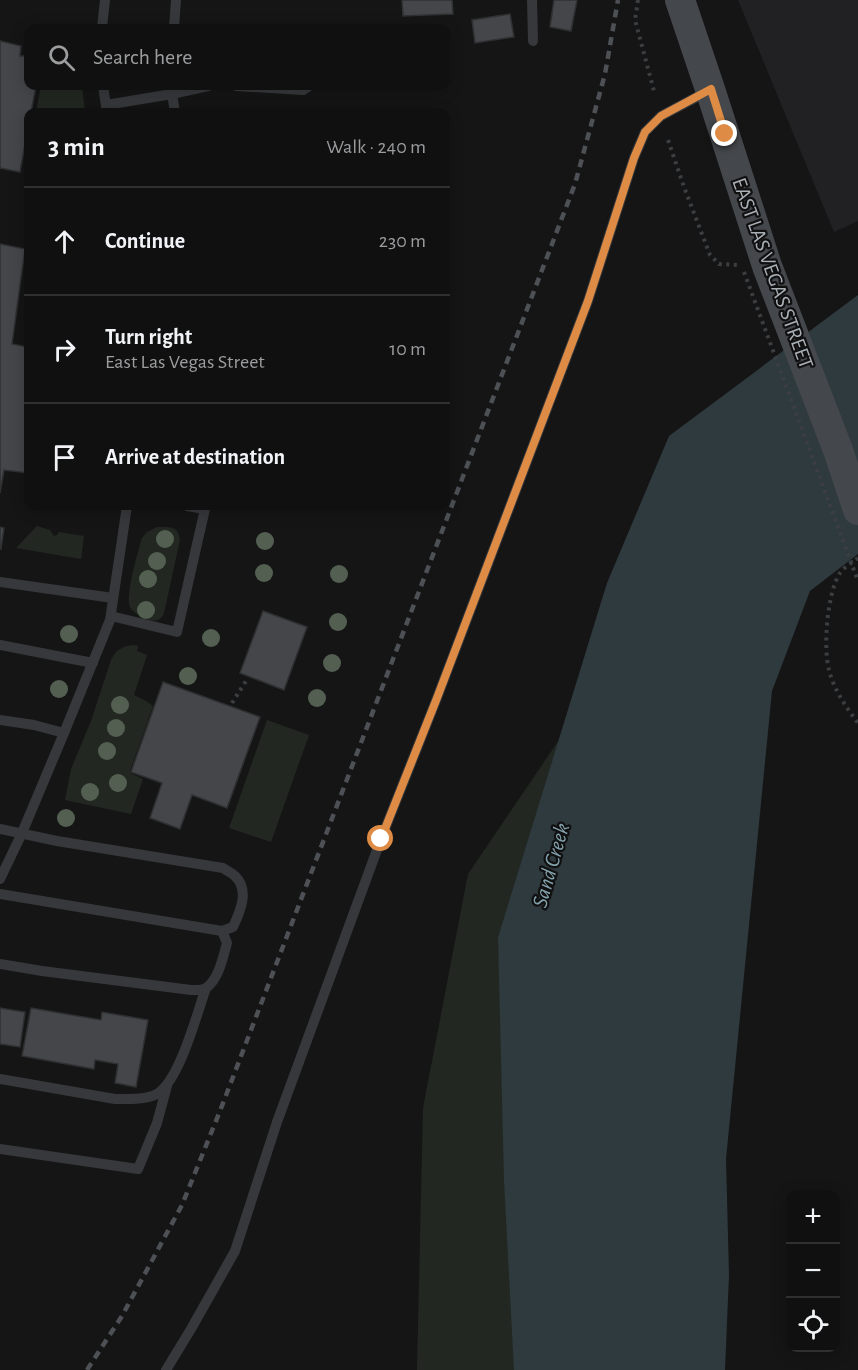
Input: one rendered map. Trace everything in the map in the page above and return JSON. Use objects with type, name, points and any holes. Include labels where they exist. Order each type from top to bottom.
[{"type":"street","name":"EAST LAS VEGAS STREET","points":[[680,0],[711,89],[755,269],[838,450],[858,510]]},
{"type":"lane","points":[[102,24],[105,0]]},
{"type":"lane","points":[[174,24],[176,0]]},
{"type":"lane","points":[[532,0],[532,41]]},
{"type":"lane","points":[[166,1370],[235,1251],[277,1122],[381,839],[446,676],[588,301],[634,158],[645,132],[661,116],[711,89]]},
{"type":"lane","points":[[104,90],[106,108]]},
{"type":"lane","points":[[109,108],[172,90],[174,108]]},
{"type":"lane","points":[[0,879],[22,833],[111,616],[126,510]]},
{"type":"lane","points":[[111,616],[177,632],[205,510]]},
{"type":"lane","points":[[0,582],[113,598]]},
{"type":"lane","points":[[0,645],[93,663]]},
{"type":"lane","points":[[0,720],[34,724],[64,733]]},
{"type":"lane","points":[[0,829],[223,868],[235,876],[243,891],[240,910],[233,927],[222,931],[0,894]]},
{"type":"lane","points":[[0,1079],[123,1099],[158,1093],[168,1083],[179,1065],[206,988],[217,974],[228,943],[222,931]]},
{"type":"lane","points":[[0,964],[191,990],[206,988]]},
{"type":"lane","points":[[0,1149],[138,1169],[157,1123],[168,1083]]},
{"type":"path","points":[[638,0],[635,20],[654,91]]},
{"type":"path","points":[[669,140],[710,255],[719,264],[741,265],[755,269],[858,581]]},
{"type":"path","points":[[858,558],[840,572],[829,603],[827,647],[829,670],[837,691],[858,723]]},
{"type":"path","points":[[232,703],[246,681]]},
{"type":"shaded area","points":[[738,0],[858,0],[858,221],[834,232]]},
{"type":"shaded area","points":[[40,90],[82,90],[85,108],[37,108]]},
{"type":"shaded area","points":[[37,526],[50,530],[54,536],[59,532],[84,536],[81,559],[16,548]]},
{"type":"shaded area","points":[[157,527],[175,529],[180,540],[164,613],[160,619],[154,621],[136,613],[130,607],[129,593],[142,538],[147,532]]},
{"type":"shaded area","points":[[138,646],[137,651],[147,655],[134,695],[153,706],[130,771],[143,779],[131,814],[65,800],[71,769],[91,721],[111,660],[120,649]]},
{"type":"shaded area","points":[[267,720],[309,735],[271,842],[229,828]]},
{"type":"shaded area","points":[[559,740],[498,937],[515,1370],[417,1370],[423,1108],[468,874]]},
{"type":"water","name":"Sand Creek","points":[[858,295],[858,554],[810,591],[772,691],[726,1159],[729,1275],[725,1370],[514,1370],[504,1180],[498,937],[607,583],[669,436]]},
{"type":"building","points":[[402,0],[452,0],[453,14],[403,16]]},
{"type":"building","points":[[554,0],[577,0],[571,31],[550,27]]},
{"type":"building","points":[[510,14],[514,37],[475,43],[472,20]]},
{"type":"building","points":[[0,41],[21,46],[20,56],[24,56],[24,90],[35,90],[32,108],[24,108],[24,150],[20,172],[0,168]]},
{"type":"building","points":[[0,244],[24,249],[12,344],[24,346],[24,472],[4,470],[0,493]]},
{"type":"building","points":[[0,527],[4,528],[1,549],[0,549]]},
{"type":"building","points":[[263,611],[307,627],[284,690],[240,673]]},
{"type":"building","points":[[163,682],[260,717],[227,808],[192,795],[180,829],[150,818],[162,783],[131,772]]},
{"type":"building","points":[[0,1008],[25,1012],[20,1047],[0,1044]]},
{"type":"building","points":[[31,1008],[101,1020],[102,1012],[148,1020],[136,1087],[115,1083],[118,1064],[95,1060],[94,1069],[22,1056]]},
{"type":"railway","points":[[87,1370],[122,1316],[182,1205],[220,1111],[575,184],[605,74],[618,0]]},
{"type":"route","points":[[381,839],[588,301],[634,158],[645,132],[661,116],[711,89],[725,134]]}]
